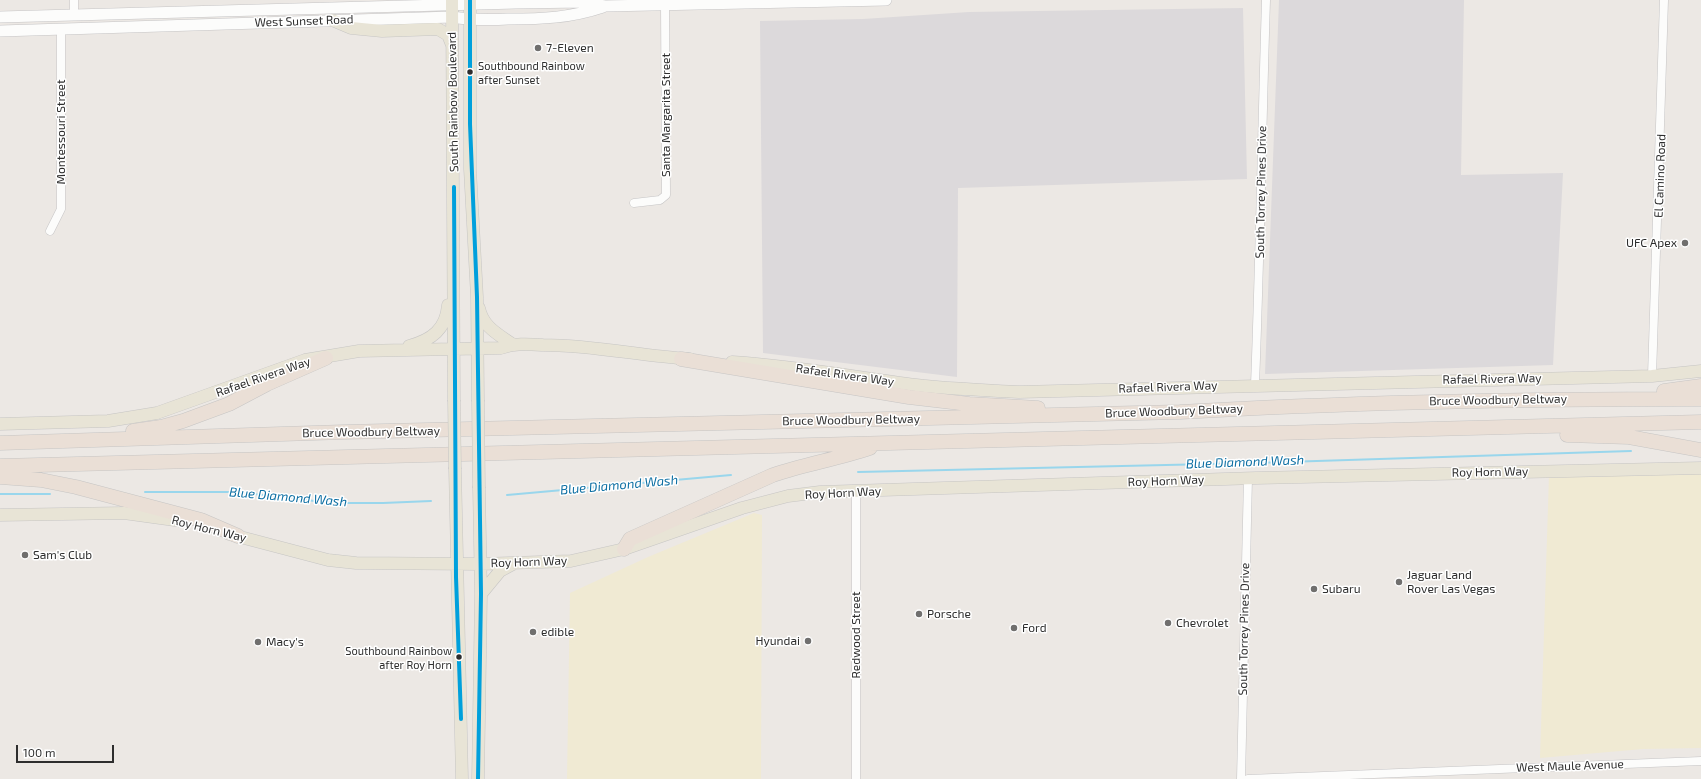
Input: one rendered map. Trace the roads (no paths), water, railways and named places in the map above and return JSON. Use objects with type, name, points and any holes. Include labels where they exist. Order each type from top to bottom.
[{"type":"highway","points":[[15,442],[44,436],[113,433],[161,427],[229,404],[267,384],[326,358]]},
{"type":"highway","points":[[681,359],[909,397],[969,404],[1047,408],[1072,415]]},
{"type":"highway","points":[[1578,398],[1670,391],[1701,386]]},
{"type":"highway","name":"Bruce Woodbury Beltway","points":[[0,443],[336,432],[1072,415],[1464,400],[1578,398],[1701,399]]},
{"type":"highway","name":"Bruce Woodbury Beltway","points":[[0,466],[1701,422]]},
{"type":"highway","points":[[1444,428],[1478,437],[1545,435],[1628,437],[1701,450]]},
{"type":"highway","points":[[624,549],[630,539],[773,475],[796,467],[831,460],[884,443]]},
{"type":"highway","points":[[0,477],[41,480],[76,486],[201,520],[238,536]]},
{"type":"main road","name":"West Sunset Road","points":[[0,31],[213,24],[332,14],[452,7],[470,2],[582,2],[605,6],[665,2],[886,0]]},
{"type":"main road","name":"South Rainbow Boulevard","points":[[470,2],[470,169],[477,298],[481,594],[478,779]]},
{"type":"main road","name":"West Sunset Road","points":[[452,7],[470,20],[550,19],[579,15],[605,6]]},
{"type":"main road","name":"South Rainbow Boulevard","points":[[452,7],[456,564],[462,773],[465,779]]},
{"type":"main road","name":"West Sunset Road","points":[[0,18],[213,12],[332,14]]},
{"type":"main road","points":[[213,12],[213,24]]},
{"type":"main road","points":[[332,14],[351,28],[382,31],[438,29],[448,35],[453,46]]},
{"type":"main road","points":[[14,17],[14,31]]},
{"type":"main road","points":[[393,350],[418,344],[432,337],[437,333],[446,319],[448,300],[448,258],[454,230]]},
{"type":"main road","points":[[477,298],[480,314],[487,324],[512,344]]},
{"type":"main road","name":"Rafael Rivera Way","points":[[0,424],[108,421],[158,414],[305,360],[326,358],[359,351],[500,348],[512,344],[575,346],[681,359],[762,364],[917,385],[1012,392],[1652,376],[1701,370]]},
{"type":"main road","name":"Roy Horn Way","points":[[0,516],[139,514],[176,520],[328,560],[379,564],[515,564],[571,561],[624,549],[742,508],[788,496],[820,492],[1248,478],[1701,468]]},
{"type":"main road","points":[[481,594],[500,571],[515,564]]},
{"type":"street","points":[[74,0],[74,15]]},
{"type":"street","name":"South Torrey Pines Drive","points":[[1255,385],[1261,241],[1260,182],[1266,0]]},
{"type":"street","name":"El Camino Road","points":[[1652,376],[1660,183],[1664,0]]},
{"type":"street","name":"Santa Margarita Street","points":[[634,203],[660,200],[666,195],[665,2]]},
{"type":"street","name":"Montessouri Street","points":[[50,232],[61,209],[61,29]]},
{"type":"street","name":"South Torrey Pines Drive","points":[[1241,779],[1248,478]]},
{"type":"street","name":"Redwood Street","points":[[856,491],[856,779]]},
{"type":"street","name":"West Maule Avenue","points":[[1248,779],[1701,761]]},
{"type":"waterway","name":"Blue Diamond Wash","points":[[858,472],[1254,463],[1631,451]]},
{"type":"waterway","name":"Blue Diamond Wash","points":[[507,495],[731,475]]},
{"type":"waterway","name":"Blue Diamond Wash","points":[[145,492],[236,492],[332,503],[431,501]]},
{"type":"waterway","name":"Blue Diamond Wash","points":[[0,494],[50,494]]},
{"type":"place","name":"7-Eleven","points":[[538,48]]},
{"type":"place","name":"Southbound Rainbow after Sunset","points":[[470,72]]},
{"type":"place","name":"UFC Apex","points":[[1685,243]]},
{"type":"place","name":"Sam's Club","points":[[25,555]]},
{"type":"place","name":"Jaguar Land Rover Las Vegas","points":[[1399,582]]},
{"type":"place","name":"Subaru","points":[[1314,589]]},
{"type":"place","name":"Porsche","points":[[919,614]]},
{"type":"place","name":"Chevrolet","points":[[1168,623]]},
{"type":"place","name":"Ford","points":[[1014,628]]},
{"type":"place","name":"edible","points":[[533,632]]},
{"type":"place","name":"Hyundai","points":[[808,641]]},
{"type":"place","name":"Macy's","points":[[258,642]]},
{"type":"place","name":"Southbound Rainbow after Roy Horn","points":[[459,657]]}]
